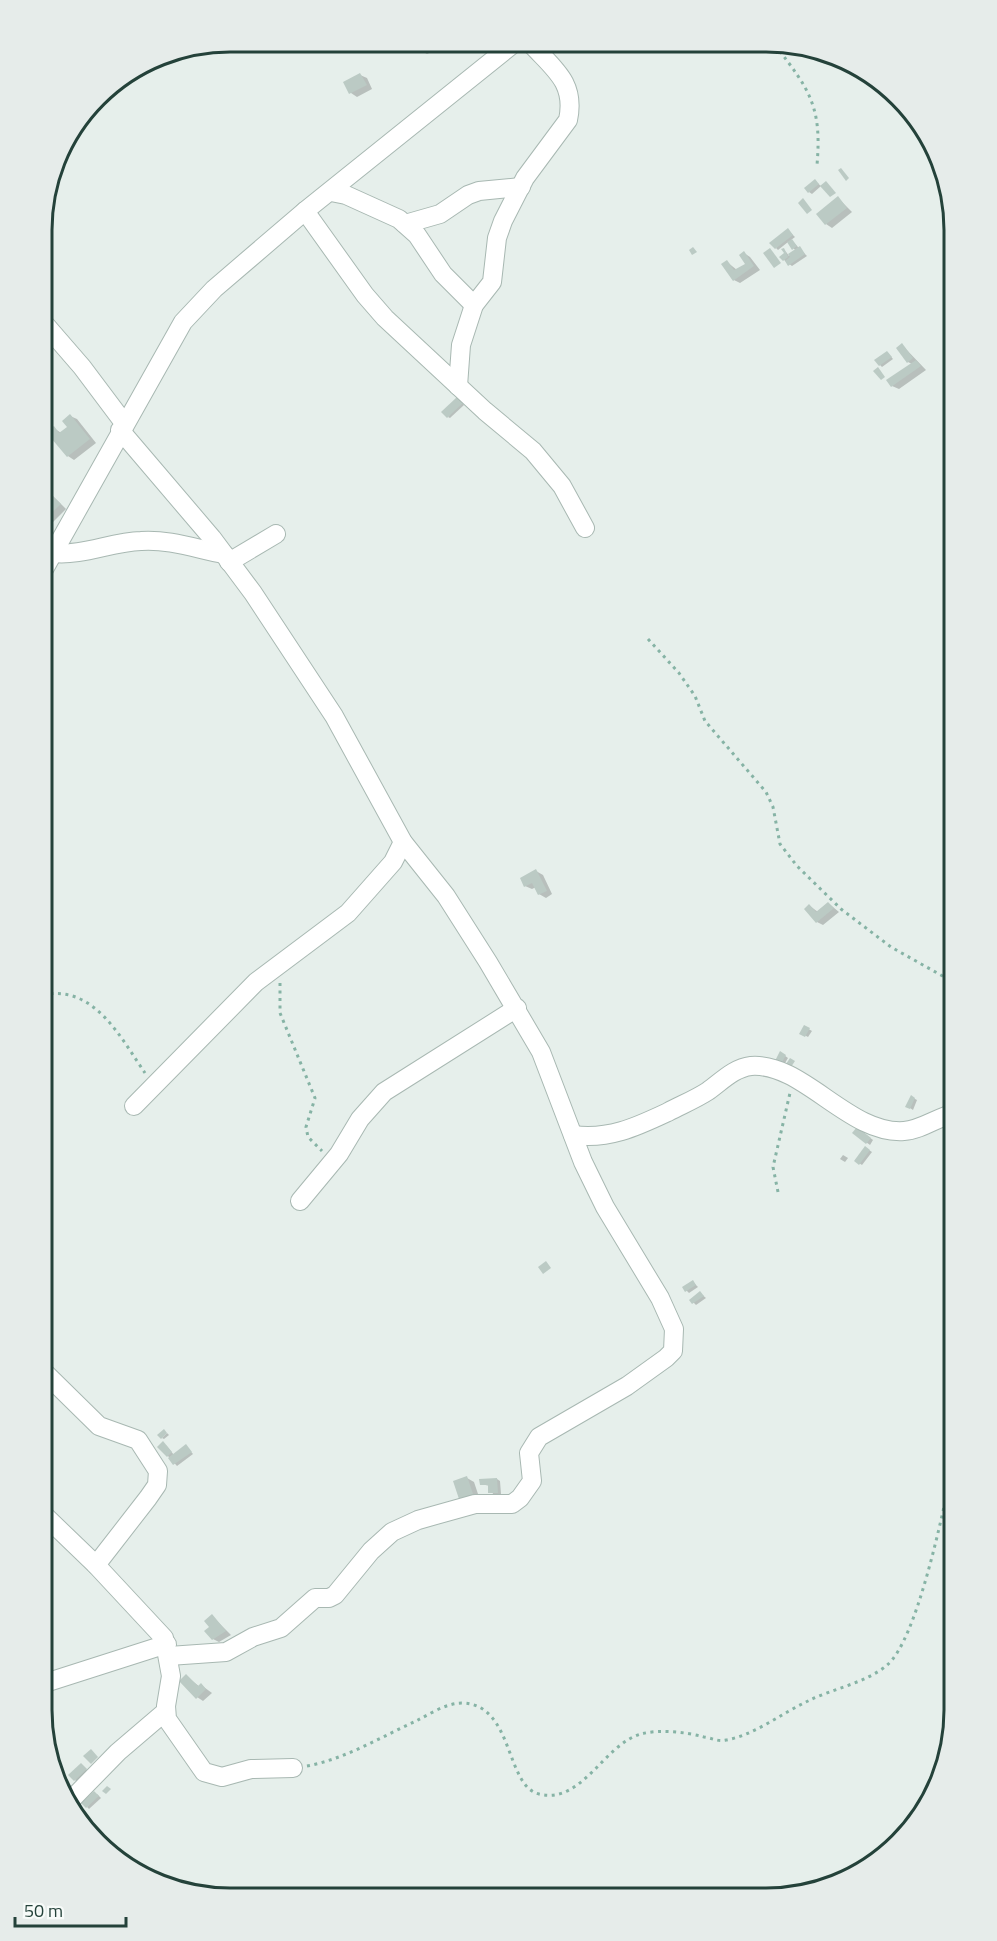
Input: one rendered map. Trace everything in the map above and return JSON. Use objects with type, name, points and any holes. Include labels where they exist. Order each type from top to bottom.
[{"type":"street","points":[[52,552],[183,322],[233,272],[305,211],[503,52]]},
{"type":"street","points":[[458,386],[461,345],[474,305],[492,282],[497,238],[535,162],[568,120],[571,96],[567,86],[538,52]]},
{"type":"street","points":[[405,224],[440,214],[468,195],[479,191],[521,187]]},
{"type":"street","points":[[331,192],[372,206],[405,224],[417,236],[443,274],[474,305]]},
{"type":"street","points":[[305,211],[365,295],[385,318],[532,451],[562,486],[585,528]]},
{"type":"street","points":[[52,331],[82,366],[122,426],[227,558],[279,631],[334,716],[403,842],[446,896],[517,1008],[551,1072],[583,1162],[605,1207],[666,1311],[674,1329],[673,1351],[627,1386],[539,1437],[529,1453],[532,1481],[515,1502],[504,1505],[475,1504],[410,1523],[382,1540],[335,1595],[329,1598],[315,1598],[276,1631],[253,1637],[226,1652],[168,1650],[52,1681]]},
{"type":"street","points":[[52,560],[117,543],[143,540],[167,542],[227,558],[276,534]]},
{"type":"street","points":[[134,1106],[239,998],[348,913],[393,862],[403,842]]},
{"type":"street","points":[[300,1201],[333,1161],[360,1119],[384,1092],[517,1008]]},
{"type":"street","points":[[573,1135],[603,1137],[635,1127],[706,1092],[745,1067],[764,1067],[793,1080],[855,1117],[887,1130],[913,1130],[944,1117]]},
{"type":"street","points":[[52,1380],[99,1426],[138,1440],[158,1471],[157,1485],[96,1565]]},
{"type":"street","points":[[52,1523],[146,1617],[168,1650],[171,1676],[166,1711],[170,1727],[189,1754],[209,1774],[222,1777],[251,1769],[293,1768]]},
{"type":"street","points":[[75,1796],[118,1752],[166,1711]]},
{"type":"path","points":[[781,53],[802,84],[815,109],[819,122],[817,165]]},
{"type":"path","points":[[648,639],[679,673],[694,696],[705,721],[766,792],[772,807],[780,844],[797,866],[840,909],[891,947],[944,977]]},
{"type":"path","points":[[280,966],[280,1012],[315,1098],[306,1127],[308,1137],[333,1161]]},
{"type":"path","points":[[52,995],[78,996],[93,1004],[153,1085]]},
{"type":"path","points":[[778,1192],[773,1167],[793,1080]]},
{"type":"path","points":[[293,1768],[318,1764],[347,1753],[441,1708],[459,1703],[474,1704],[488,1713],[503,1734],[517,1770],[529,1788],[543,1795],[553,1796],[566,1792],[619,1745],[642,1734],[668,1732],[706,1737],[717,1741],[741,1735],[818,1696],[878,1671],[894,1657],[916,1609],[944,1501]]},
{"type":"building","points":[[360,73],[367,85],[349,94],[343,82]]},
{"type":"building","points":[[841,168],[849,178],[846,181],[838,170]]},
{"type":"building","points":[[815,179],[819,184],[808,193],[804,188]]},
{"type":"building","points":[[826,181],[836,193],[830,197],[820,186]]},
{"type":"building","points":[[838,196],[847,208],[825,225],[816,214]]},
{"type":"building","points":[[803,198],[812,210],[807,214],[798,203]]},
{"type":"building","points":[[788,228],[793,235],[775,249],[769,243]]},
{"type":"building","points":[[792,239],[797,246],[792,250],[787,242]]},
{"type":"building","points":[[800,246],[805,254],[788,266],[785,261],[790,257],[788,254]]},
{"type":"building","points":[[693,247],[697,252],[692,255],[689,250]]},
{"type":"building","points":[[770,248],[781,263],[774,268],[763,253]]},
{"type":"building","points":[[784,248],[788,257],[783,261],[779,257],[784,253],[781,249]]},
{"type":"building","points":[[744,251],[754,266],[733,281],[721,264],[727,260],[734,270],[745,264],[739,255]]},
{"type":"building","points":[[902,343],[913,358],[907,363],[896,348]]},
{"type":"building","points":[[887,351],[892,357],[879,366],[874,360]]},
{"type":"building","points":[[916,360],[921,366],[891,387],[886,380]]},
{"type":"building","points":[[878,367],[885,377],[881,380],[873,371]]},
{"type":"building","points":[[457,397],[463,403],[447,418],[441,412]]},
{"type":"building","points":[[70,414],[90,439],[67,457],[52,439],[52,428],[54,426],[59,433],[67,427],[62,421]]},
{"type":"building","points":[[52,496],[61,504],[52,512]]},
{"type":"building","points":[[536,869],[547,891],[538,895],[532,883],[524,887],[520,878]]},
{"type":"building","points":[[828,902],[834,908],[816,923],[804,909],[809,904],[816,912]]},
{"type":"building","points":[[804,1025],[810,1028],[805,1037],[799,1034]]},
{"type":"building","points":[[780,1051],[786,1055],[779,1068],[773,1065]]},
{"type":"building","points":[[790,1058],[795,1061],[789,1070],[784,1067]]},
{"type":"building","points":[[911,1095],[915,1098],[910,1109],[905,1107]]},
{"type":"building","points":[[857,1127],[871,1138],[866,1144],[852,1133]]},
{"type":"building","points":[[865,1146],[870,1150],[859,1165],[854,1161]]},
{"type":"building","points":[[546,1261],[551,1268],[543,1274],[538,1267]]},
{"type":"building","points":[[693,1280],[696,1285],[685,1292],[682,1287]]},
{"type":"building","points":[[700,1291],[704,1296],[692,1304],[689,1300]]},
{"type":"building","points":[[164,1429],[167,1433],[161,1439],[157,1435]]},
{"type":"building","points":[[163,1441],[172,1452],[167,1457],[157,1447]]},
{"type":"building","points":[[186,1444],[192,1452],[173,1465],[168,1458]]},
{"type":"building","points":[[467,1476],[473,1494],[459,1499],[453,1481]]},
{"type":"building","points":[[497,1478],[498,1493],[488,1493],[488,1485],[480,1485],[479,1479]]},
{"type":"building","points":[[212,1614],[226,1631],[212,1640],[204,1631],[209,1627],[204,1621]]},
{"type":"building","points":[[186,1674],[198,1686],[201,1683],[206,1689],[196,1699],[179,1681]]},
{"type":"building","points":[[91,1749],[98,1757],[91,1764],[83,1756]]},
{"type":"building","points":[[81,1763],[87,1769],[74,1781],[68,1775]]},
{"type":"building","points":[[107,1786],[111,1789],[106,1794],[102,1791]]},
{"type":"building","points":[[94,1791],[99,1796],[86,1808],[81,1803]]}]
